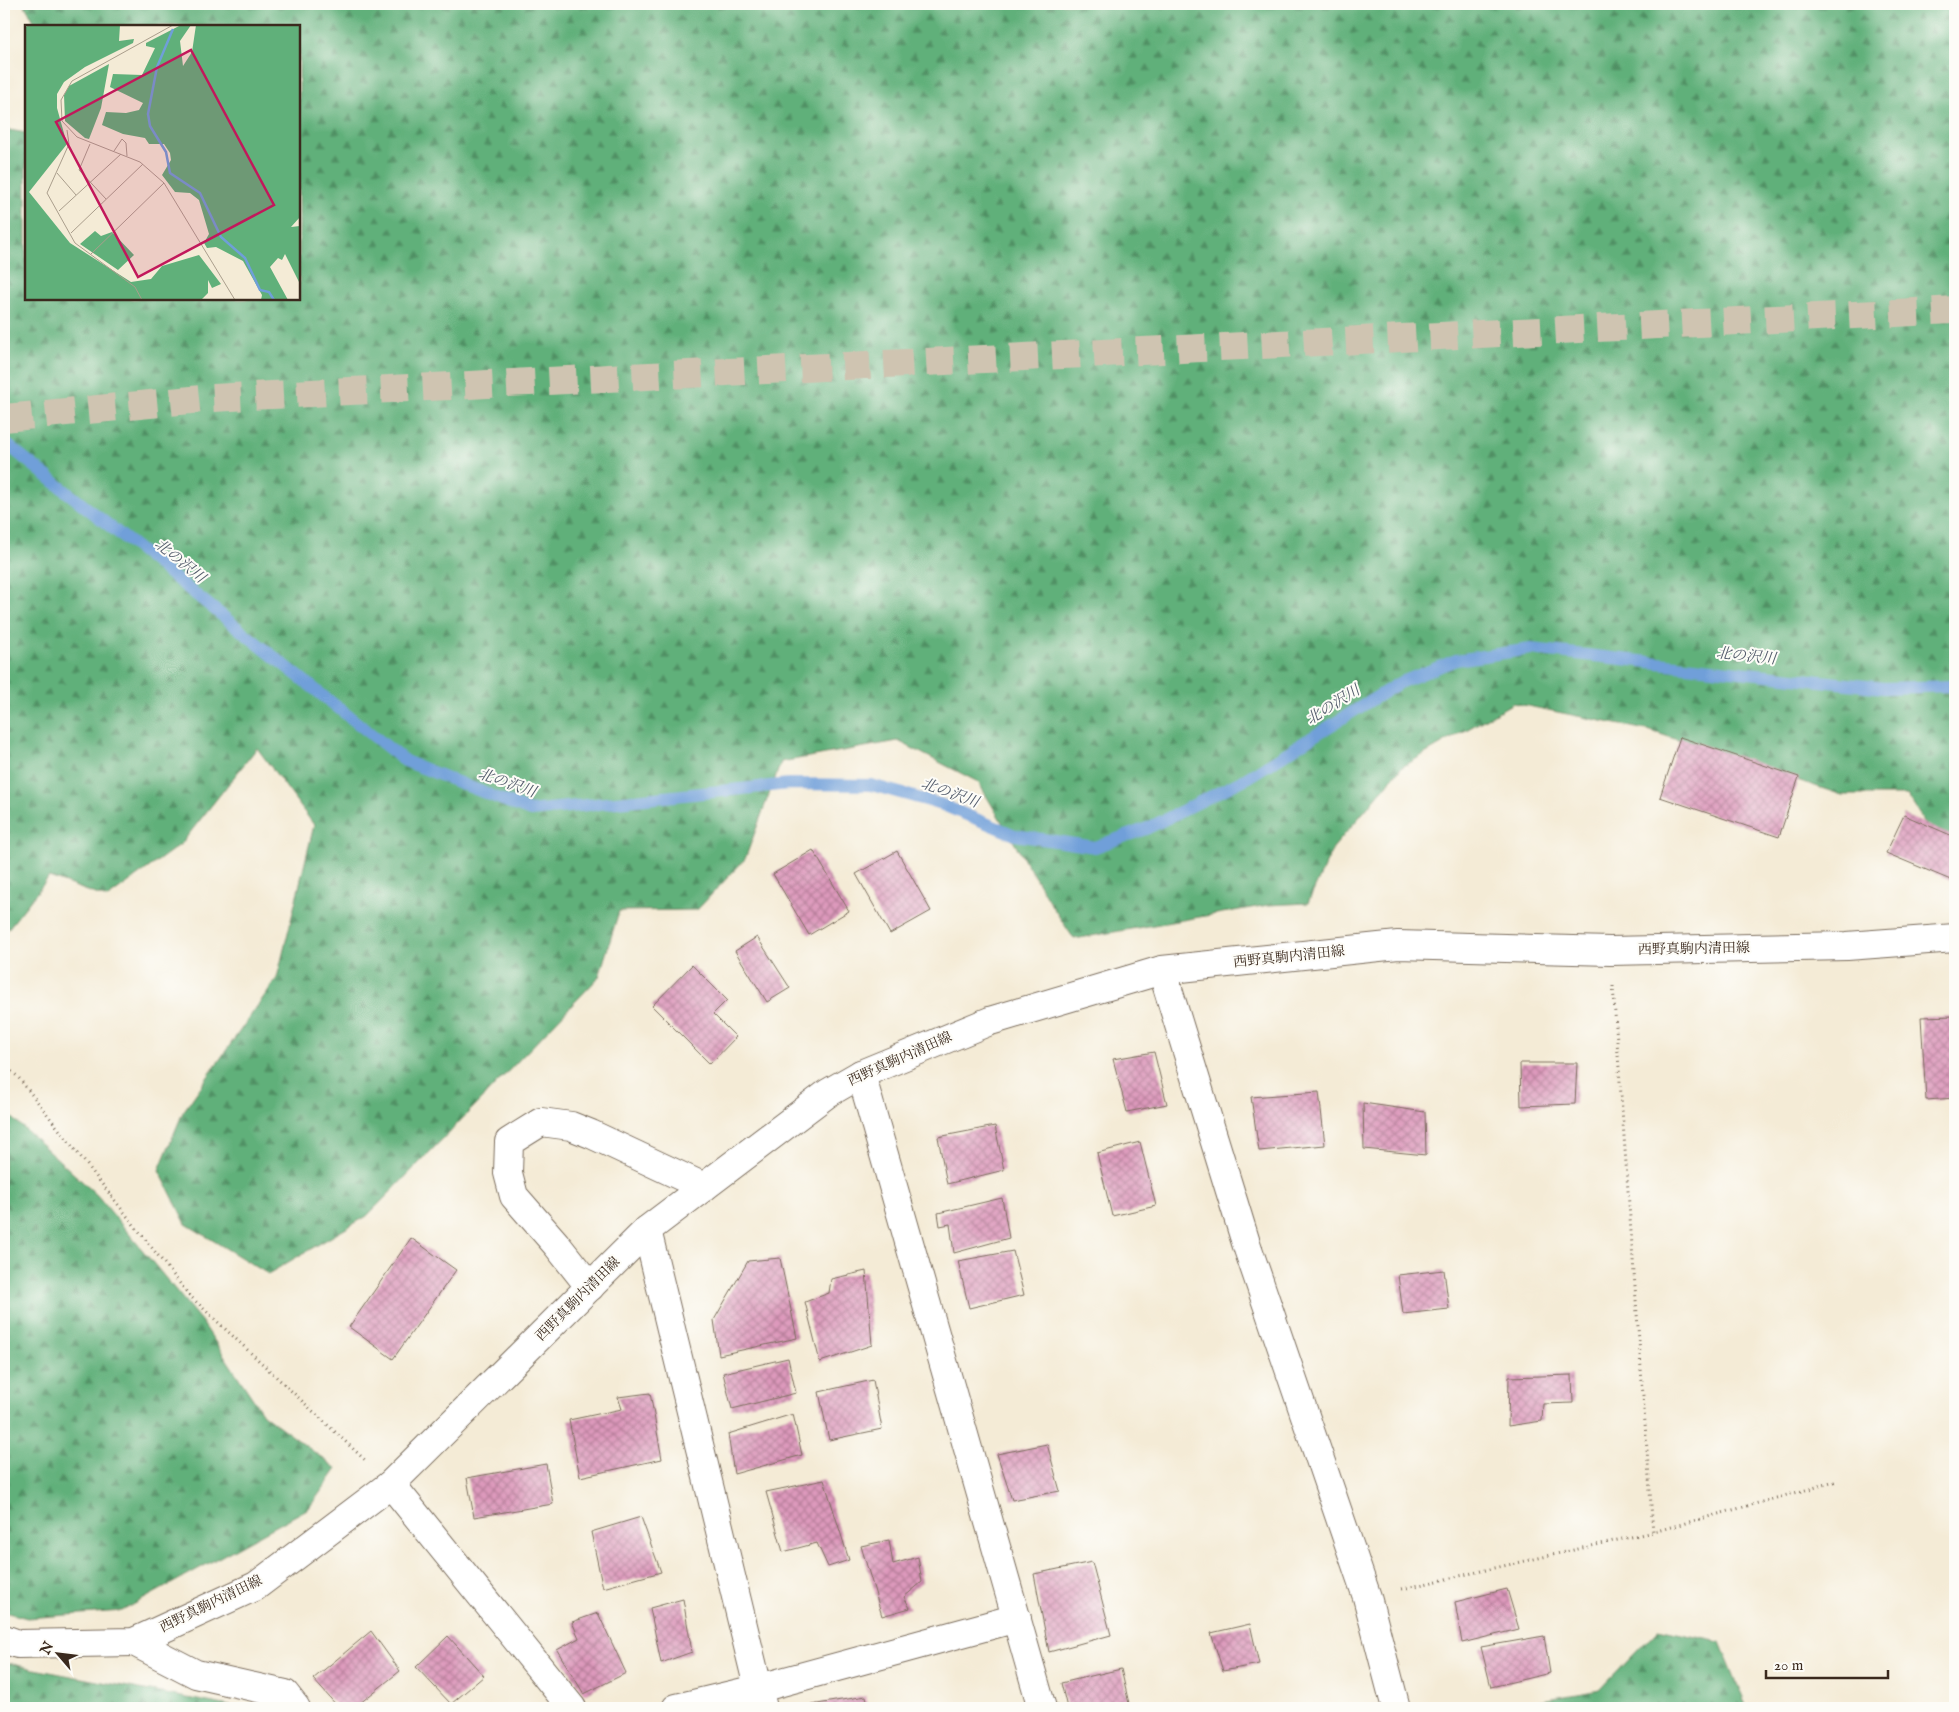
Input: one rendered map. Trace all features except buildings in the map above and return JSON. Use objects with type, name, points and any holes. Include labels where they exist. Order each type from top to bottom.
[{"type":"street","name":"西野真駒内清田線","points":[[4,1639],[18,1644],[134,1642],[256,1586],[391,1484],[647,1230],[828,1093],[861,1074],[990,1020],[1162,970],[1398,945],[1610,951],[1847,946],[1955,938]]},
{"type":"street","points":[[1162,970],[1246,1242],[1367,1597],[1396,1708]]},
{"type":"street","points":[[861,1074],[1042,1708]]},
{"type":"street","points":[[590,1287],[514,1196],[508,1173],[509,1142],[540,1122],[571,1126],[704,1188]]},
{"type":"street","points":[[647,1230],[759,1699]]},
{"type":"street","points":[[391,1484],[572,1708]]},
{"type":"street","points":[[676,1708],[759,1699],[1017,1618]]},
{"type":"street","points":[[134,1642],[196,1674],[284,1694],[296,1708]]},
{"type":"path","points":[[1610,951],[1653,1532]]},
{"type":"path","points":[[4,1065],[18,1077],[189,1295],[391,1484]]},
{"type":"path","points":[[1367,1597],[1653,1532],[1838,1481]]},
{"type":"green space","points":[[24,4],[1955,4],[1955,870],[1907,795],[1842,795],[1651,731],[1513,703],[1402,767],[1333,848],[1308,903],[1268,905],[1074,939],[1052,906],[978,782],[898,741],[781,762],[745,859],[697,910],[619,911],[599,977],[470,1111],[367,1216],[268,1274],[186,1224],[159,1170],[183,1112],[277,978],[314,825],[257,748],[181,844],[107,898],[49,877],[4,934],[4,129],[25,133],[25,300],[300,300],[300,25],[36,25]]},
{"type":"green space","points":[[4,1110],[97,1195],[202,1322],[263,1414],[337,1469],[309,1508],[122,1611],[27,1618],[4,1612]]},
{"type":"green space","points":[[1658,1629],[1720,1642],[1747,1708],[1495,1708],[1600,1690]]},
{"type":"green space","points":[[4,1662],[34,1669],[240,1708],[4,1708]]},
{"type":"waterway","name":"北の沢川","points":[[4,442],[405,761],[530,811],[789,784],[871,785],[940,804],[1015,835],[1095,847],[1148,828],[1245,779],[1399,683],[1456,660],[1531,649],[1884,688],[1955,686]]},
{"type":"tunnel","points":[[4,418],[212,398],[1955,310]]}]
